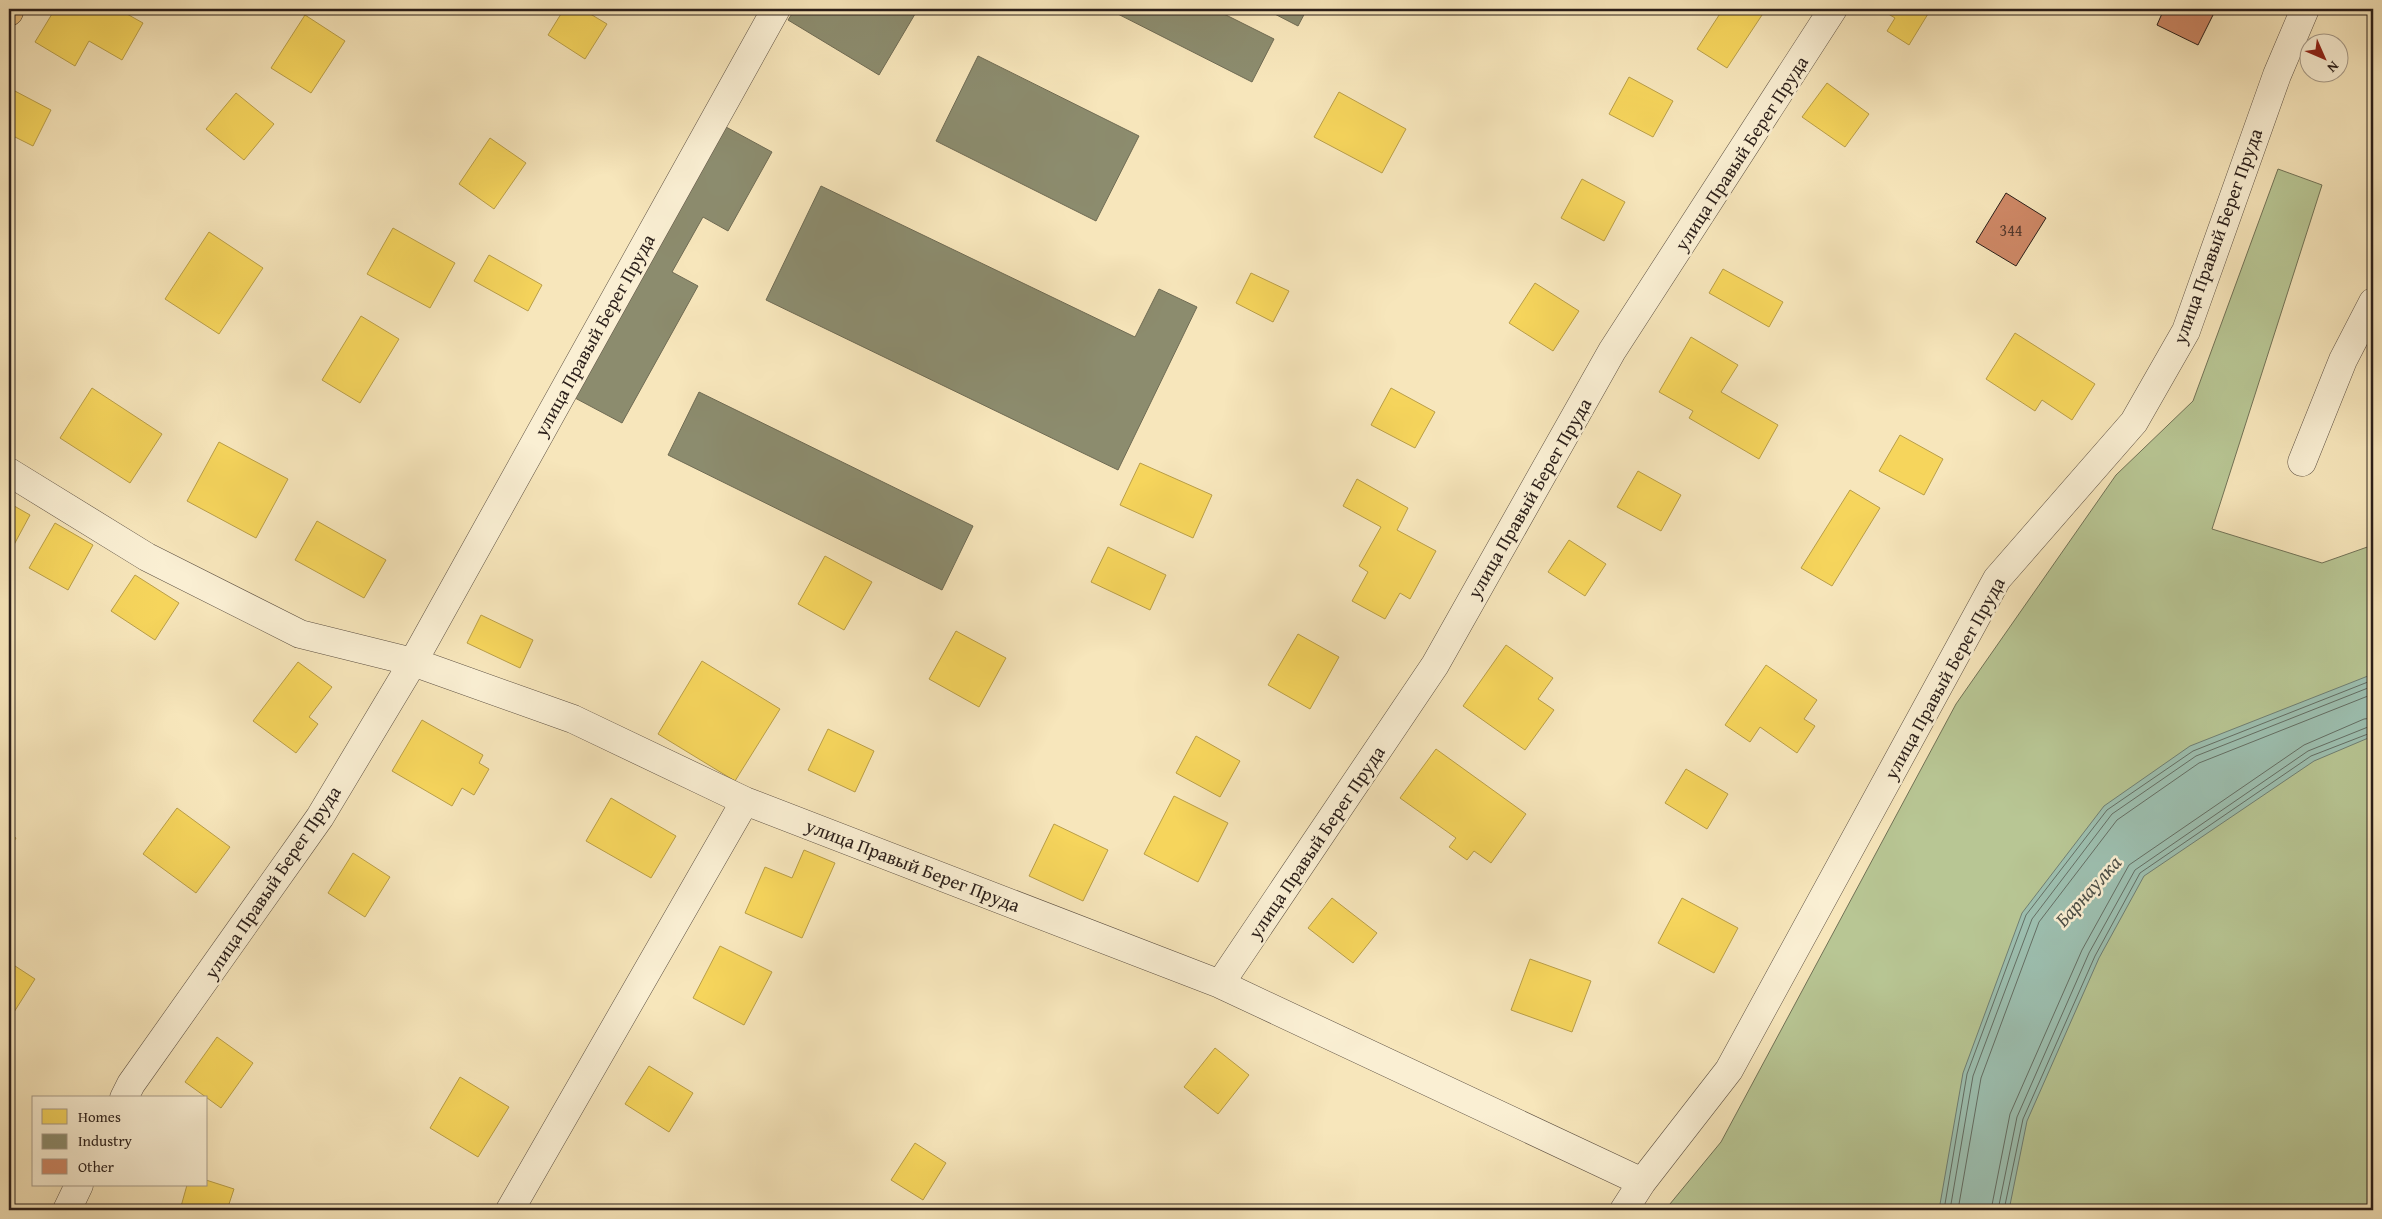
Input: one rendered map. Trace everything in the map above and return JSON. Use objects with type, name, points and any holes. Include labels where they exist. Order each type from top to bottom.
[{"type":"street","name":"улица Правый Берег Пруда","points":[[125,1096],[131,1084],[320,817],[413,662],[776,9]]},
{"type":"street","name":"улица Правый Берег Пруда","points":[[1220,984],[1435,664],[1612,351],[1833,9]]},
{"type":"street","name":"улица Правый Берег Пруда","points":[[1624,1210],[1642,1182],[1728,1070],[1997,579],[2134,422],[2181,339],[2277,75],[2305,9]]},
{"type":"street","points":[[2302,462],[2343,360],[2373,302]]},
{"type":"street","name":"улица Правый Берег Пруда","points":[[9,472],[147,557],[300,634],[413,662],[573,719],[745,800],[1220,984],[1642,1182]]},
{"type":"street","points":[[510,1210],[745,800]]},
{"type":"street","points":[[66,1210],[78,1186]]},
{"type":"green space","points":[[2278,169],[2322,185],[2212,529],[2322,563],[2373,545],[2373,1210],[1665,1210],[1721,1142],[1956,704],[2116,475],[2193,401]]},
{"type":"water","name":"Барнаулка","points":[[2373,674],[2373,736],[2314,761],[2144,876],[2099,958],[2027,1121],[2009,1210],[1939,1210],[1963,1073],[2022,913],[2104,806],[2190,746]]},
{"type":"building: Homes","points":[[55,9],[118,9],[143,23],[122,60],[89,41],[75,66],[35,42]]},
{"type":"building: Homes","points":[[564,9],[582,9],[607,24],[585,59],[548,35]]},
{"type":"building: Homes","points":[[1723,9],[1766,9],[1727,68],[1697,49]]},
{"type":"building: Homes","points":[[1880,9],[1931,9],[1909,45],[1887,31],[1895,18]]},
{"type":"building: Homes","points":[[305,15],[345,41],[311,93],[271,68]]},
{"type":"building: Homes","points":[[1629,77],[1673,101],[1653,137],[1609,114]]},
{"type":"building: Homes","points":[[1827,83],[1869,114],[1845,147],[1802,117]]},
{"type":"building: Homes","points":[[13,90],[51,110],[33,146],[9,134],[9,97]]},
{"type":"building: Homes","points":[[1339,92],[1406,129],[1382,173],[1314,137]]},
{"type":"building: Homes","points":[[236,93],[274,124],[244,160],[206,129]]},
{"type":"building: Homes","points":[[490,138],[526,163],[494,209],[459,184]]},
{"type":"building: Homes","points":[[1582,179],[1625,202],[1604,241],[1561,218]]},
{"type":"building: Homes","points":[[393,228],[455,263],[430,308],[367,274]]},
{"type":"building: Homes","points":[[209,232],[263,268],[219,334],[165,299]]},
{"type":"building: Homes","points":[[489,255],[542,285],[528,311],[474,281]]},
{"type":"building: Homes","points":[[1723,269],[1783,302],[1769,327],[1709,293]]},
{"type":"building: Homes","points":[[1251,273],[1289,291],[1273,322],[1236,303]]},
{"type":"building: Homes","points":[[1535,283],[1579,311],[1553,351],[1509,323]]},
{"type":"building: Homes","points":[[361,316],[399,339],[360,403],[322,380]]},
{"type":"building: Homes","points":[[2015,333],[2095,384],[2072,420],[2042,400],[2035,411],[1986,379]]},
{"type":"building: Homes","points":[[1691,337],[1738,365],[1721,392],[1778,425],[1759,459],[1689,418],[1693,411],[1659,392]]},
{"type":"building: Homes","points":[[92,388],[162,434],[130,483],[60,438]]},
{"type":"building: Homes","points":[[1391,388],[1435,412],[1415,448],[1371,425]]},
{"type":"building: Homes","points":[[1900,435],[1943,459],[1924,495],[1879,471]]},
{"type":"building: Homes","points":[[219,442],[288,479],[256,538],[187,501]]},
{"type":"building: Homes","points":[[1140,463],[1212,495],[1193,538],[1120,505]]},
{"type":"building: Homes","points":[[1638,471],[1681,495],[1661,531],[1617,507]]},
{"type":"building: Homes","points":[[1357,479],[1408,508],[1397,530],[1436,551],[1410,599],[1400,593],[1385,619],[1352,601],[1368,572],[1359,566],[1381,527],[1343,506]]},
{"type":"building: Homes","points":[[1850,490],[1880,508],[1832,586],[1801,568]]},
{"type":"building: Homes","points":[[9,503],[30,515],[9,554]]},
{"type":"building: Homes","points":[[317,521],[386,560],[364,598],[295,560]]},
{"type":"building: Homes","points":[[55,523],[93,545],[68,590],[29,568]]},
{"type":"building: Homes","points":[[1569,540],[1606,564],[1585,596],[1548,572]]},
{"type":"building: Homes","points":[[1108,547],[1166,575],[1150,610],[1091,582]]},
{"type":"building: Homes","points":[[825,556],[872,582],[844,630],[798,604]]},
{"type":"building: Homes","points":[[135,575],[179,603],[155,640],[111,611]]},
{"type":"building: Homes","points":[[481,615],[533,640],[520,668],[467,643]]},
{"type":"building: Homes","points":[[956,631],[1006,658],[979,707],[929,679]]},
{"type":"building: Homes","points":[[1298,634],[1339,657],[1310,709],[1268,685]]},
{"type":"building: Homes","points":[[1506,645],[1553,678],[1538,699],[1554,710],[1525,750],[1463,706]]},
{"type":"building: Homes","points":[[702,661],[780,709],[735,781],[658,734]]},
{"type":"building: Homes","points":[[298,662],[332,687],[309,717],[318,724],[296,753],[253,721]]},
{"type":"building: Homes","points":[[1766,665],[1817,700],[1804,719],[1815,726],[1797,753],[1760,727],[1750,742],[1725,725]]},
{"type":"building: Homes","points":[[422,720],[483,755],[479,763],[489,769],[474,795],[462,788],[452,806],[392,771]]},
{"type":"building: Homes","points":[[828,729],[874,751],[855,792],[808,770]]},
{"type":"building: Homes","points":[[1196,736],[1240,761],[1220,797],[1176,773]]},
{"type":"building: Homes","points":[[1436,749],[1526,814],[1491,863],[1474,851],[1467,860],[1449,847],[1456,838],[1400,798]]},
{"type":"building: Homes","points":[[1686,769],[1728,794],[1707,829],[1665,803]]},
{"type":"building: Homes","points":[[1174,796],[1228,823],[1198,882],[1144,854]]},
{"type":"building: Homes","points":[[611,798],[676,836],[651,878],[586,841]]},
{"type":"building: Homes","points":[[177,808],[230,847],[196,893],[143,854]]},
{"type":"building: Homes","points":[[1054,824],[1108,850],[1083,901],[1029,876]]},
{"type":"building: Homes","points":[[9,833],[16,838],[9,850]]},
{"type":"building: Homes","points":[[804,850],[835,863],[802,938],[745,913],[765,867],[792,878]]},
{"type":"building: Homes","points":[[353,853],[390,877],[365,917],[328,893]]},
{"type":"building: Homes","points":[[1332,898],[1377,933],[1353,963],[1308,928]]},
{"type":"building: Homes","points":[[1682,898],[1738,928],[1714,973],[1658,943]]},
{"type":"building: Homes","points":[[720,946],[772,972],[744,1025],[693,998]]},
{"type":"building: Homes","points":[[1530,959],[1591,981],[1572,1032],[1511,1010]]},
{"type":"building: Homes","points":[[9,962],[35,979],[9,1020]]},
{"type":"building: Homes","points":[[217,1037],[253,1063],[221,1108],[208,1099],[208,1096],[204,1096],[185,1082]]},
{"type":"building: Homes","points":[[1215,1048],[1249,1075],[1218,1114],[1184,1087]]},
{"type":"building: Homes","points":[[649,1066],[693,1093],[669,1132],[625,1104]]},
{"type":"building: Homes","points":[[460,1077],[509,1107],[478,1157],[430,1128]]},
{"type":"building: Homes","points":[[915,1143],[946,1163],[923,1200],[891,1180]]},
{"type":"building: Homes","points":[[208,1181],[234,1189],[227,1210],[180,1210],[187,1186],[208,1186]]},
{"type":"building: Industry","points":[[795,9],[918,9],[879,75],[788,20]]},
{"type":"building: Industry","points":[[1108,9],[1214,9],[1274,39],[1252,82]]},
{"type":"building: Industry","points":[[1265,9],[1307,9],[1298,26]]},
{"type":"building: Industry","points":[[978,56],[1139,136],[1096,221],[936,141]]},
{"type":"building: Industry","points":[[726,127],[772,152],[728,231],[703,217],[672,272],[698,286],[622,423],[575,398]]},
{"type":"building: Industry","points":[[821,186],[1135,337],[1159,289],[1197,307],[1118,470],[766,300]]},
{"type":"building: Industry","points":[[699,392],[973,526],[942,590],[668,455]]},
{"type":"building: Other","points":[[2164,9],[2216,9],[2198,45],[2157,25]]},
{"type":"building: Other","points":[[2006,193],[2046,218],[2016,266],[1976,242]]}]
